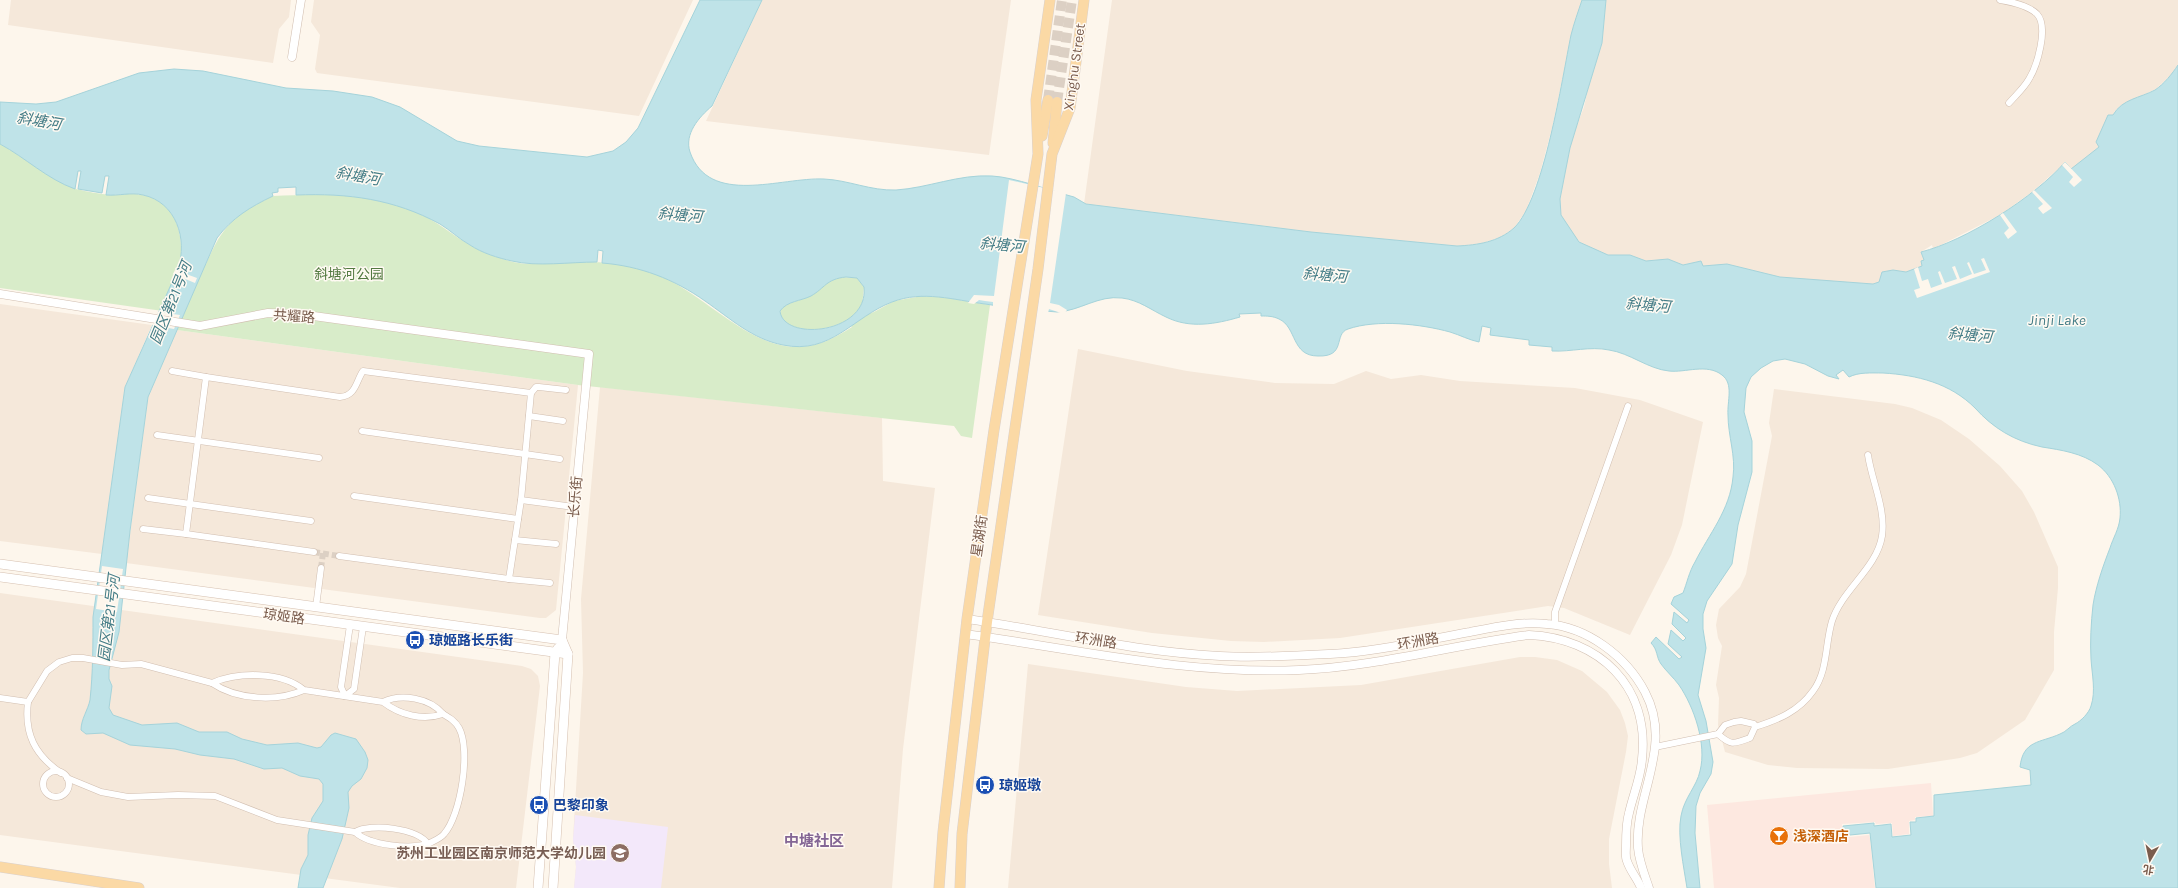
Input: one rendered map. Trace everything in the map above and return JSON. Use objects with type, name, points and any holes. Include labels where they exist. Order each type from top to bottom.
[{"type":"main road","name":"Xinghu Street","points":[[1038,154],[1036,100],[1050,0]]},
{"type":"main road","name":"Xinghu Street","points":[[1052,154],[1070,108],[1084,0]]},
{"type":"main road","name":"Xinghu Street","points":[[1032,186],[1038,154],[1053,101],[1052,154],[1048,190]]},
{"type":"main road","name":"星湖街","points":[[939,888],[943,832],[965,634],[994,430],[1032,186]]},
{"type":"main road","name":"星湖街","points":[[960,888],[962,834],[987,622],[1048,190]]},
{"type":"main road","name":"琼姬路","points":[[0,564],[562,640]]},
{"type":"main road","name":"琼姬路","points":[[0,577],[568,654]]},
{"type":"main road","name":"长乐街","points":[[538,888],[555,653],[562,640]]},
{"type":"main road","name":"长乐街","points":[[553,888],[568,654],[562,640]]},
{"type":"main road","points":[[0,867],[139,888]]},
{"type":"street","points":[[292,57],[301,0]]},
{"type":"street","points":[[2000,0],[2028,8],[2037,14],[2041,21],[2042,29],[2037,58],[2030,79],[2009,103]]},
{"type":"street","name":"共耀路","points":[[0,294],[200,326],[268,313],[299,314],[589,354]]},
{"type":"street","name":"长乐街","points":[[562,640],[589,354]]},
{"type":"street","points":[[172,371],[340,397],[347,396],[353,391],[363,371],[531,393]]},
{"type":"street","points":[[186,534],[206,376]]},
{"type":"street","points":[[509,579],[521,500],[531,393],[536,387],[566,390]]},
{"type":"street","points":[[1555,625],[1555,612],[1628,406]]},
{"type":"street","points":[[529,416],[563,421]]},
{"type":"street","points":[[362,431],[560,459]]},
{"type":"street","points":[[157,435],[319,458]]},
{"type":"street","points":[[1716,735],[1726,742],[1736,743],[1750,738],[1755,727],[1782,718],[1793,711],[1814,690],[1826,655],[1832,622],[1844,598],[1869,565],[1880,546],[1882,521],[1868,456]]},
{"type":"street","points":[[354,496],[518,519]]},
{"type":"street","points":[[148,498],[311,521]]},
{"type":"street","points":[[521,500],[574,507]]},
{"type":"street","points":[[143,529],[314,552]]},
{"type":"street","points":[[515,540],[556,544]]},
{"type":"street","points":[[339,556],[509,579],[550,583]]},
{"type":"street","points":[[316,607],[321,568]]},
{"type":"street","name":"环洲路","points":[[967,619],[1175,652],[1255,657],[1336,654],[1493,628],[1530,624],[1555,625],[1594,639],[1613,652],[1634,674],[1646,693],[1653,720],[1655,747],[1654,764],[1641,813],[1638,849],[1642,878],[1641,888]]},
{"type":"street","points":[[346,696],[341,687],[350,625]]},
{"type":"street","points":[[346,696],[354,688],[363,627]]},
{"type":"street","name":"环洲路","points":[[965,634],[1182,666],[1257,671],[1344,667],[1529,635],[1546,635],[1576,643],[1589,650],[1611,666],[1626,683],[1636,703],[1643,731],[1642,760],[1628,814],[1626,861],[1649,888]]},
{"type":"street","points":[[304,690],[295,694],[282,696],[252,696],[223,690],[212,683],[154,667],[83,658],[64,659],[52,666],[42,677],[28,702],[27,713],[30,737],[46,761],[67,778],[101,792],[128,797],[178,795],[215,796],[277,820],[355,832],[366,827],[397,830],[419,835],[428,844]]},
{"type":"street","points":[[212,683],[223,678],[253,676],[285,680],[295,683],[304,690],[383,702],[392,709],[412,716],[435,717],[443,714]]},
{"type":"street","points":[[0,698],[28,702]]},
{"type":"street","points":[[355,832],[360,837],[398,846],[411,847],[428,844],[444,834],[455,816],[461,793],[464,766],[461,732],[452,719],[431,705],[410,698],[392,698],[383,702]]},
{"type":"street","points":[[1655,747],[1716,735],[1725,725],[1741,721],[1754,724],[1755,727]]},
{"type":"street","points":[[61,773],[53,772],[46,777],[43,785],[46,793],[58,797],[65,793],[69,786],[67,778]]},
{"type":"shaded area","points":[[11,0],[291,0],[289,17],[279,29],[273,63],[8,25]]},
{"type":"shaded area","points":[[314,0],[693,0],[639,116],[317,73],[315,69],[320,35],[311,22]]},
{"type":"shaded area","points":[[762,0],[1011,0],[989,155],[706,121]]},
{"type":"shaded area","points":[[1112,0],[1582,0],[1572,33],[1552,128],[1540,173],[1526,211],[1514,228],[1501,237],[1480,244],[1457,246],[1311,232],[1084,204]]},
{"type":"shaded area","points":[[1606,0],[2178,0],[2178,65],[2174,72],[2156,89],[2120,106],[2115,111],[2099,147],[2071,170],[2065,163],[2032,192],[2000,215],[1933,249],[1932,245],[1921,252],[1924,260],[1923,266],[1906,272],[1893,270],[1882,272],[1880,282],[1873,284],[1803,280],[1759,274],[1727,264],[1702,266],[1701,261],[1683,265],[1668,259],[1646,261],[1630,255],[1611,256],[1583,245],[1575,237],[1561,215],[1560,199],[1572,138],[1584,107],[1591,74],[1602,43]]},
{"type":"shaded area","points":[[0,304],[152,325],[125,387],[102,554],[0,541]]},
{"type":"shaded area","points":[[177,330],[578,385],[556,610],[546,618],[540,618],[126,563],[148,397]]},
{"type":"shaded area","points":[[1078,349],[1187,371],[1275,383],[1334,384],[1366,371],[1391,379],[1421,375],[1460,381],[1575,388],[1640,400],[1703,422],[1682,525],[1671,555],[1630,635],[1564,608],[1548,606],[1340,638],[1264,642],[1231,641],[1152,633],[1038,615]]},
{"type":"shaded area","points":[[600,387],[882,418],[883,481],[935,488],[903,749],[892,888],[574,888],[576,867],[573,839],[583,673],[581,599]]},
{"type":"shaded area","points":[[1774,389],[1895,404],[1912,408],[1941,420],[1969,439],[2000,466],[2022,491],[2034,512],[2058,567],[2058,588],[2054,632],[2054,670],[2025,720],[1977,753],[1960,758],[1888,769],[1797,768],[1768,765],[1725,752],[1718,725],[1719,698],[1716,685],[1722,646],[1718,638],[1716,625],[1719,609],[1740,587],[1746,574],[1772,436],[1769,423]]},
{"type":"shaded area","points":[[0,593],[522,666],[531,669],[538,676],[540,686],[516,888],[400,888],[0,835]]},
{"type":"shaded area","points":[[1520,657],[1535,657],[1557,660],[1582,671],[1607,692],[1620,710],[1628,736],[1609,839],[1609,864],[1612,888],[1008,888],[1028,664],[1186,687],[1237,691],[1361,685]]},
{"type":"shaded area","name":"浅深酒店","points":[[1931,783],[1933,816],[1915,817],[1915,820],[1909,821],[1909,834],[1893,836],[1892,823],[1876,824],[1875,822],[1842,824],[1843,833],[1850,837],[1869,835],[1875,888],[1714,888],[1707,805]]},
{"type":"shaded area","name":"苏州工业园区南京师范大学幼儿园","points":[[575,815],[668,827],[661,888],[574,888],[576,867],[573,839]]},
{"type":"green space","name":"斜塘河公园","points":[[0,144],[54,179],[73,188],[110,195],[135,194],[147,196],[158,201],[166,207],[177,224],[180,234],[181,257],[206,264],[224,230],[231,222],[248,209],[273,196],[333,195],[371,199],[409,210],[428,218],[475,248],[513,262],[533,264],[559,262],[601,263],[624,265],[647,271],[674,283],[736,325],[752,334],[785,346],[803,347],[820,343],[852,327],[846,321],[820,329],[801,329],[785,322],[780,314],[785,305],[808,297],[828,282],[840,277],[857,278],[864,287],[862,306],[849,320],[874,312],[894,301],[922,296],[941,297],[990,305],[972,438],[961,436],[954,426],[578,385],[177,330],[184,314],[0,288]]},
{"type":"water","points":[[700,0],[762,0],[712,106],[702,115],[694,126],[689,139],[690,152],[699,169],[713,179],[729,184],[748,185],[824,179],[842,181],[878,189],[896,190],[920,187],[968,177],[992,176],[1011,179],[1074,197],[1086,204],[1311,232],[1457,246],[1473,245],[1494,240],[1508,233],[1514,228],[1525,213],[1543,166],[1557,108],[1571,35],[1582,0],[1606,0],[1602,43],[1570,148],[1560,199],[1561,215],[1579,242],[1608,255],[1630,255],[1646,261],[1668,259],[1683,265],[1701,261],[1703,266],[1727,264],[1780,277],[1873,284],[1879,282],[1882,272],[1893,270],[1906,272],[1922,266],[1921,261],[1924,260],[1921,252],[1958,238],[1998,216],[2036,189],[2065,162],[2071,169],[2099,147],[2096,142],[2108,115],[2113,115],[2121,105],[2126,102],[2149,93],[2162,85],[2178,65],[2178,888],[1876,888],[1870,833],[1850,835],[1844,831],[1843,826],[1874,823],[1874,826],[1891,824],[1892,837],[1911,835],[1910,822],[1916,822],[1916,818],[1934,816],[1934,795],[2031,785],[2030,770],[2020,767],[2025,752],[2029,747],[2039,741],[2062,733],[2080,721],[2091,706],[2093,689],[2091,626],[2093,605],[2100,576],[2120,518],[2120,503],[2113,482],[2104,470],[2092,461],[2057,449],[2042,447],[2022,441],[2005,433],[1989,422],[1965,399],[1944,386],[1920,378],[1896,374],[1870,373],[1853,375],[1849,377],[1843,370],[1836,375],[1839,379],[1828,376],[1805,364],[1785,359],[1773,361],[1761,368],[1751,377],[1746,388],[1744,412],[1752,441],[1752,472],[1738,525],[1732,564],[1707,601],[1703,614],[1703,629],[1706,648],[1698,695],[1706,721],[1713,762],[1711,774],[1700,793],[1696,806],[1695,833],[1700,888],[1687,888],[1681,852],[1680,824],[1685,803],[1700,771],[1702,749],[1698,726],[1690,704],[1679,685],[1661,664],[1655,648],[1651,643],[1656,637],[1679,659],[1682,657],[1668,644],[1671,630],[1683,641],[1686,638],[1672,624],[1674,612],[1687,623],[1689,620],[1671,604],[1674,597],[1683,593],[1693,566],[1723,511],[1731,489],[1734,469],[1728,423],[1729,388],[1726,379],[1716,371],[1703,369],[1675,371],[1661,370],[1624,354],[1602,349],[1552,351],[1552,347],[1529,345],[1529,340],[1490,335],[1491,328],[1482,326],[1479,342],[1450,332],[1413,325],[1385,323],[1360,326],[1348,329],[1341,335],[1338,345],[1333,353],[1318,356],[1309,355],[1299,346],[1285,323],[1274,317],[1261,316],[1261,313],[1239,314],[1240,317],[1222,322],[1203,324],[1184,323],[1175,321],[1134,301],[1122,298],[1105,299],[1073,309],[1057,312],[1003,307],[938,297],[927,296],[904,298],[892,302],[865,316],[841,333],[828,340],[815,345],[800,347],[783,345],[761,338],[742,328],[693,293],[669,280],[630,267],[602,263],[603,251],[598,250],[597,262],[532,264],[512,261],[496,257],[475,248],[440,224],[423,215],[388,203],[370,199],[334,195],[296,195],[296,187],[278,188],[278,192],[272,193],[273,196],[257,204],[235,219],[217,238],[148,397],[130,531],[119,632],[109,670],[109,679],[112,686],[109,708],[113,715],[142,725],[177,723],[199,732],[227,732],[242,739],[267,745],[298,743],[317,748],[321,747],[331,735],[335,733],[356,739],[365,752],[368,760],[367,768],[361,779],[352,786],[348,792],[349,808],[342,839],[323,888],[298,888],[301,869],[308,855],[308,835],[312,818],[323,801],[323,784],[319,779],[300,776],[282,768],[264,769],[234,759],[200,755],[175,749],[130,745],[103,733],[86,734],[81,730],[82,722],[90,700],[93,617],[125,387],[178,269],[181,257],[180,234],[177,223],[171,214],[164,205],[154,199],[138,194],[106,195],[109,176],[105,176],[102,193],[78,189],[81,171],[78,171],[75,189],[55,180],[0,144],[0,102],[36,104],[56,102],[139,73],[174,69],[203,71],[286,88],[333,91],[372,97],[400,107],[457,141],[479,146],[587,157],[613,151],[626,142],[638,128]],"holes":[[[839,278],[857,278],[864,287],[862,303],[853,315],[840,323],[825,328],[809,329],[795,327],[785,321],[780,311],[786,305],[811,296],[826,284]]]},
{"type":"pier","points":[[2065,162],[2082,180],[2074,187],[2069,182],[2073,177],[2062,165]]},
{"type":"pier","points":[[1009,180],[1066,193],[1050,303],[1059,305],[1067,310],[1064,314],[1049,309],[1048,313],[993,307],[993,302],[979,300],[974,304],[968,303],[974,295],[994,296]]},
{"type":"pier","points":[[2034,190],[2052,208],[2043,214],[2038,208],[2043,204],[2032,192]]},
{"type":"pier","points":[[2003,213],[2017,232],[2008,239],[2004,233],[2009,228],[2000,215]]},
{"type":"pier","points":[[1984,258],[1990,272],[1917,298],[1914,290],[1920,288],[1914,269],[1918,267],[1922,281],[1928,279],[1931,288],[1942,284],[1938,272],[1940,271],[1945,283],[1957,279],[1952,267],[1955,266],[1960,279],[1972,274],[1967,263],[1969,262],[1974,274],[1986,270],[1981,259]]},
{"type":"pier","points":[[175,270],[197,278],[195,283],[173,274]]},
{"type":"pier","points":[[158,312],[180,315],[174,329],[152,325]]},
{"type":"pier","points":[[102,566],[123,569],[117,612],[96,609]]},
{"type":"tunnel","points":[[1048,100],[1062,0]]},
{"type":"tunnel","points":[[1057,102],[1072,0]]},
{"type":"tunnel","points":[[314,552],[339,556]]},
{"type":"tunnel","points":[[321,568],[323,553]]},
{"type":"place","name":"琼姬路长乐街","points":[[415,640]]},
{"type":"place","name":"琼姬墩","points":[[985,785]]},
{"type":"place","name":"巴黎印象","points":[[539,805]]},
{"type":"place","name":"浅深酒店","points":[[1779,836]]},
{"type":"place","name":"苏州工业园区南京师范大学幼儿园","points":[[620,853]]},
{"type":"district","name":"中塘社区","points":[[814,841]]},
{"type":"water label","name":"斜塘河","points":[[39,121]]},
{"type":"water label","name":"斜塘河","points":[[358,176]]},
{"type":"water label","name":"斜塘河","points":[[680,215]]},
{"type":"water label","name":"斜塘河","points":[[1002,245]]},
{"type":"water label","name":"斜塘河","points":[[1325,275]]},
{"type":"water label","name":"园区第21号河","points":[[171,303]]},
{"type":"water label","name":"斜塘河","points":[[1648,305]]},
{"type":"water label","name":"Jinji Lake","points":[[2057,320]]},
{"type":"water label","name":"斜塘河","points":[[1970,335]]},
{"type":"water label","name":"园区第21号河","points":[[109,618]]}]
